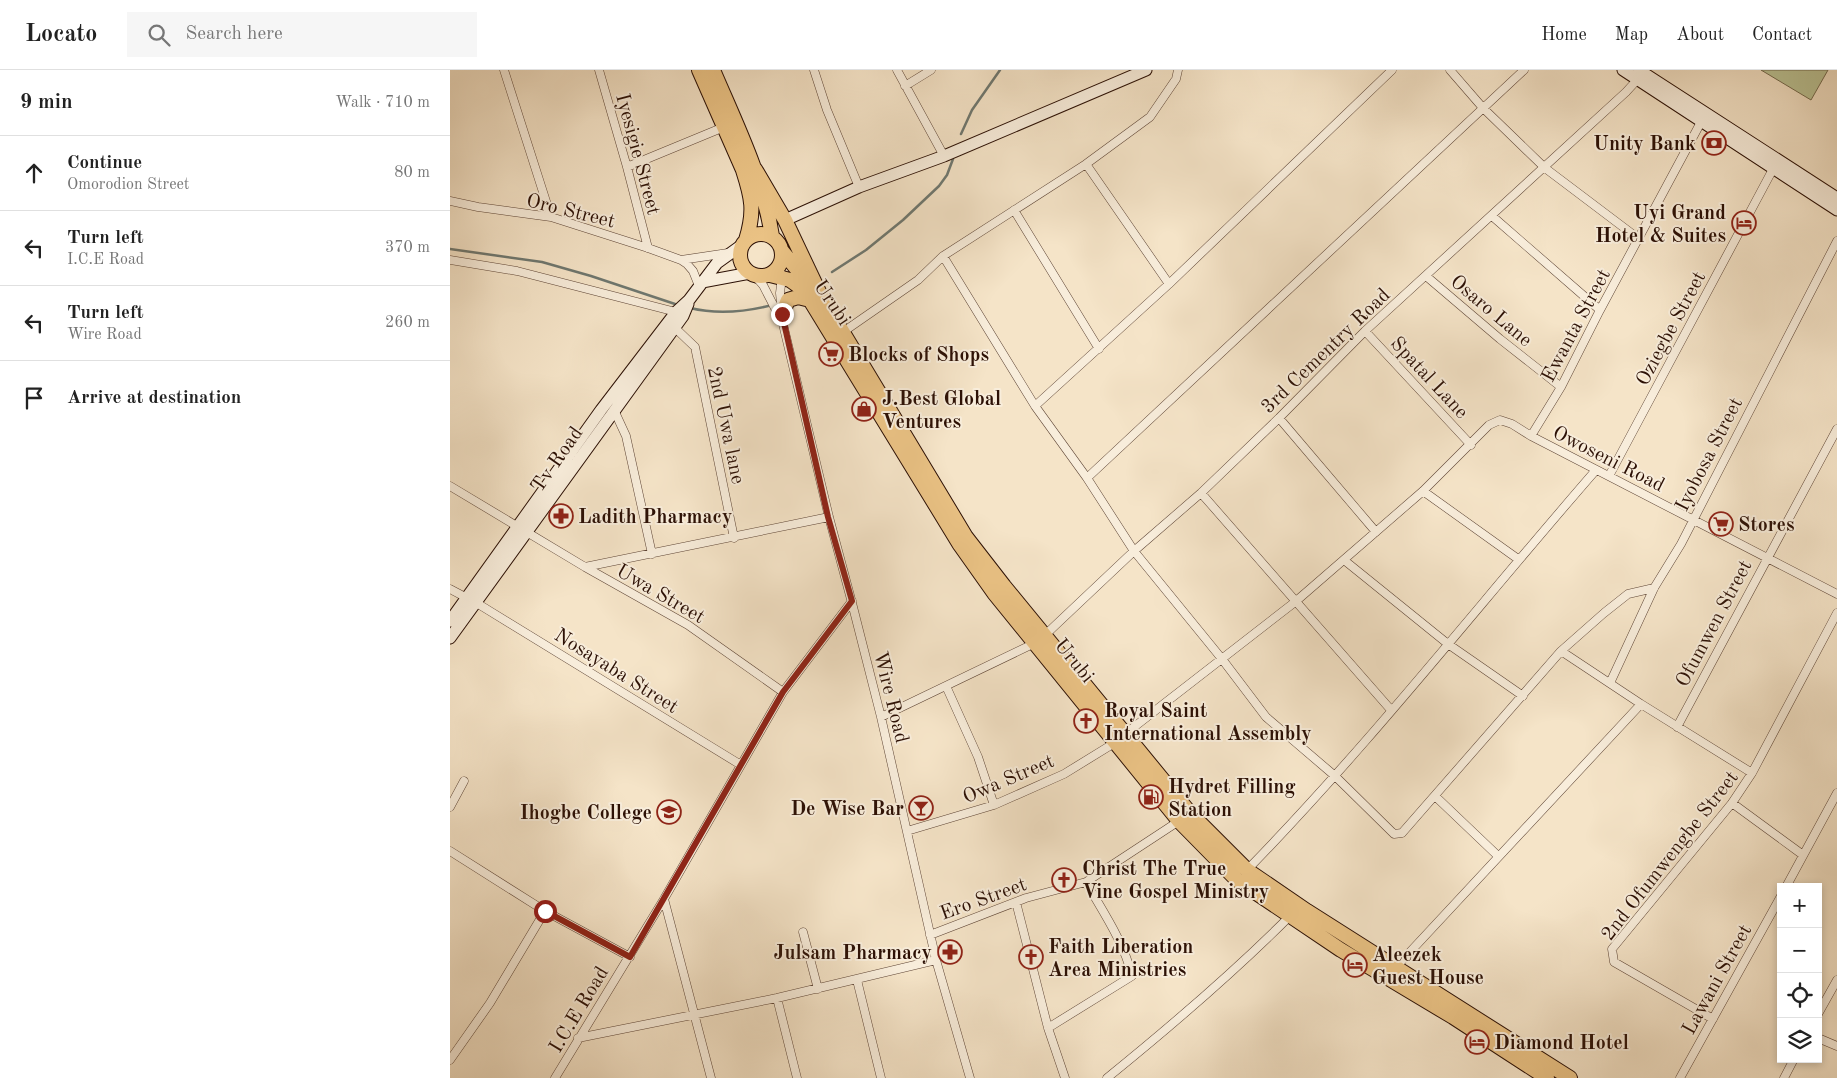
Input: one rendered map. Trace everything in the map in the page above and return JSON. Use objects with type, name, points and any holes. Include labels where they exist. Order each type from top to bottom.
[{"type":"highway","points":[[699,70],[743,170],[752,203],[751,225],[740,253],[740,261],[744,268],[752,275],[777,273],[783,257],[782,251],[780,245],[772,236],[769,214],[755,169],[713,70]]},
{"type":"highway","points":[[755,169],[785,220],[816,298]]},
{"type":"highway","points":[[744,242],[758,234],[772,236]]},
{"type":"highway","points":[[782,251],[803,277],[816,298]]},
{"type":"highway","name":"Urubi","points":[[777,273],[816,298],[833,316],[966,537],[1040,639],[1120,738],[1179,821],[1237,880],[1341,950],[1456,1012]]},
{"type":"highway","points":[[783,319],[788,300],[798,297],[816,298]]},
{"type":"highway","name":"Urubi","points":[[816,298],[960,545],[994,593],[1040,639]]},
{"type":"highway","name":"Urubi","points":[[1120,738],[1190,813],[1247,870],[1307,911],[1396,967],[1456,1012]]},
{"type":"highway","points":[[1456,1012],[1547,1078]]},
{"type":"highway","points":[[1456,1012],[1570,1078]]},
{"type":"street","points":[[504,70],[552,217]]},
{"type":"street","name":"Iyesigie Street","points":[[599,70],[648,248]]},
{"type":"street","points":[[814,70],[826,110],[859,187]]},
{"type":"street","points":[[897,70],[904,86],[944,156]]},
{"type":"street","points":[[904,86],[931,70]]},
{"type":"street","points":[[785,220],[859,187],[944,156],[1146,70]]},
{"type":"street","points":[[843,332],[918,280],[943,256],[1086,164],[1150,116],[1176,78],[1178,70]]},
{"type":"street","points":[[1035,406],[1169,284],[1392,70]]},
{"type":"street","points":[[1450,70],[1483,108],[1544,168],[1639,239]]},
{"type":"street","points":[[1087,478],[1524,70]]},
{"type":"street","points":[[1623,70],[1638,75],[1837,198]]},
{"type":"street","points":[[1638,75],[1701,122],[1837,210]]},
{"type":"street","name":"3rd Cementry Road","points":[[880,717],[1040,639],[1134,551],[1201,493],[1366,331],[1626,92],[1638,75]]},
{"type":"street","name":"Ewanta Street","points":[[1531,436],[1561,387],[1701,122]]},
{"type":"street","points":[[627,167],[724,127]]},
{"type":"street","points":[[1086,164],[1169,284]]},
{"type":"street","name":"Oziegbe Street","points":[[1610,476],[1773,170]]},
{"type":"street","name":"Oro Street","points":[[450,201],[478,207],[552,217],[648,248],[680,260],[693,271],[700,284]]},
{"type":"street","points":[[1014,210],[1099,349]]},
{"type":"street","points":[[1492,216],[1600,310]]},
{"type":"street","name":"Iyobosa Street","points":[[1610,683],[1654,588],[1680,544],[1837,241]]},
{"type":"street","name":"Tv Road","points":[[524,529],[601,410],[676,312],[689,300],[717,264],[744,242]]},
{"type":"street","name":"Oro Street","points":[[680,260],[730,253]]},
{"type":"street","points":[[943,256],[1035,406],[1087,478],[1134,551],[1266,716],[1335,776],[1394,834],[1402,833],[1561,652],[1628,594],[1654,588]]},
{"type":"street","points":[[450,260],[517,271],[676,312]]},
{"type":"street","name":"Wire Road","points":[[777,273],[783,319],[828,517],[852,601],[908,831],[936,960],[970,1078]]},
{"type":"street","points":[[700,284],[752,275]]},
{"type":"street","name":"Wire Road","points":[[752,275],[763,285],[783,319]]},
{"type":"street","name":"Osaro Lane","points":[[1426,276],[1500,339],[1561,387]]},
{"type":"street","name":"Tv Road","points":[[450,638],[471,600],[683,316],[689,300]]},
{"type":"street","name":"2nd Uwa lane","points":[[674,327],[695,347],[734,538]]},
{"type":"street","name":"Spatal Lane","points":[[1366,331],[1471,444]]},
{"type":"street","points":[[614,410],[626,436],[652,554]]},
{"type":"street","points":[[1279,418],[1376,532]]},
{"type":"street","name":"Owoseni Road","points":[[1500,420],[1512,424],[1531,436],[1837,594]]},
{"type":"street","name":"Owa Street","points":[[908,831],[994,804],[1064,774],[1120,738],[1295,602],[1423,491],[1489,425],[1500,420]]},
{"type":"street","name":"Ofumwen Street","points":[[1676,727],[1766,557],[1837,429]]},
{"type":"street","points":[[1247,870],[1335,776],[1518,559],[1596,470]]},
{"type":"street","name":"Uwa Street","points":[[450,486],[585,567],[688,625],[783,692]]},
{"type":"street","points":[[1423,491],[1518,559]]},
{"type":"street","points":[[1201,493],[1391,710]]},
{"type":"street","points":[[585,567],[734,538],[828,517]]},
{"type":"street","points":[[1344,560],[1448,644],[1523,696]]},
{"type":"street","name":"Nosayaba Street","points":[[450,589],[741,765]]},
{"type":"street","name":"Tv Road","points":[[450,621],[471,600]]},
{"type":"street","name":"I.C.E Road","points":[[555,1078],[578,1038],[630,957],[783,692],[852,601]]},
{"type":"street","name":"2nd Ofumwengbe Street","points":[[1714,1019],[1614,962],[1612,948],[1732,803],[1752,773],[1837,613]]},
{"type":"street","points":[[1561,652],[1676,727],[1752,773]]},
{"type":"street","points":[[946,686],[978,757],[994,804]]},
{"type":"street","points":[[1396,967],[1641,704]]},
{"type":"street","points":[[450,807],[464,781]]},
{"type":"street","points":[[1788,883],[1837,793]]},
{"type":"street","points":[[1435,796],[1498,856]]},
{"type":"street","points":[[1732,803],[1804,855]]},
{"type":"street","name":"Ero Street","points":[[930,935],[1026,898],[1086,882],[1179,821]]},
{"type":"street","points":[[450,851],[545,911],[630,957]]},
{"type":"street","points":[[1048,1028],[1132,976],[1129,964],[1114,931],[1086,882]]},
{"type":"street","points":[[664,899],[711,1078]]},
{"type":"street","points":[[1016,902],[1048,1028],[1065,1078]]},
{"type":"street","name":"Lawani Street","points":[[1680,1078],[1777,903]]},
{"type":"street","points":[[450,1060],[490,1002],[545,911]]},
{"type":"street","points":[[1107,1078],[1240,966],[1290,916]]},
{"type":"street","points":[[803,932],[818,989]]},
{"type":"street","points":[[578,1038],[777,998],[936,960]]},
{"type":"street","points":[[857,980],[881,1078]]},
{"type":"street","points":[[1822,1007],[1837,980]]},
{"type":"street","points":[[777,998],[797,1078]]},
{"type":"street","points":[[1822,1040],[1837,1046]]},
{"type":"street","points":[[1784,1078],[1792,1063]]},
{"type":"green space","points":[[1761,70],[1828,70],[1811,100]]},
{"type":"waterway","points":[[961,134],[972,110],[1000,70]]},
{"type":"waterway","points":[[832,272],[866,250],[903,220],[939,186],[947,175],[953,159]]},
{"type":"waterway","points":[[450,249],[542,262],[675,304]]},
{"type":"waterway","points":[[690,308],[709,311],[729,311],[749,310],[768,306]]},
{"type":"place","name":"Unity Bank","points":[[1714,143]]},
{"type":"place","name":"Uyi Grand Hotel & Suites","points":[[1744,223]]},
{"type":"place","name":"Blocks of Shops","points":[[831,354]]},
{"type":"place","name":"J.Best Global Ventures","points":[[864,409]]},
{"type":"place","name":"Ladith Pharmacy","points":[[561,516]]},
{"type":"place","name":"Stores","points":[[1721,524]]},
{"type":"place","name":"Royal Saint International Assembly","points":[[1086,721]]},
{"type":"place","name":"Hydret Filling Station","points":[[1151,797]]},
{"type":"place","name":"De Wise Bar","points":[[921,808]]},
{"type":"place","name":"Ihogbe College","points":[[669,812]]},
{"type":"place","name":"Christ The True Vine Gospel Ministry","points":[[1064,880]]},
{"type":"place","name":"Julsam Pharmacy","points":[[950,952]]},
{"type":"place","name":"Faith Liberation Area Ministries","points":[[1031,957]]},
{"type":"place","name":"Aleezek Guest House","points":[[1355,965]]},
{"type":"place","name":"Diamond Hotel","points":[[1477,1042]]},
{"type":"route","points":[[545,911],[630,957],[783,692],[852,601],[828,517],[782,314]]}]
